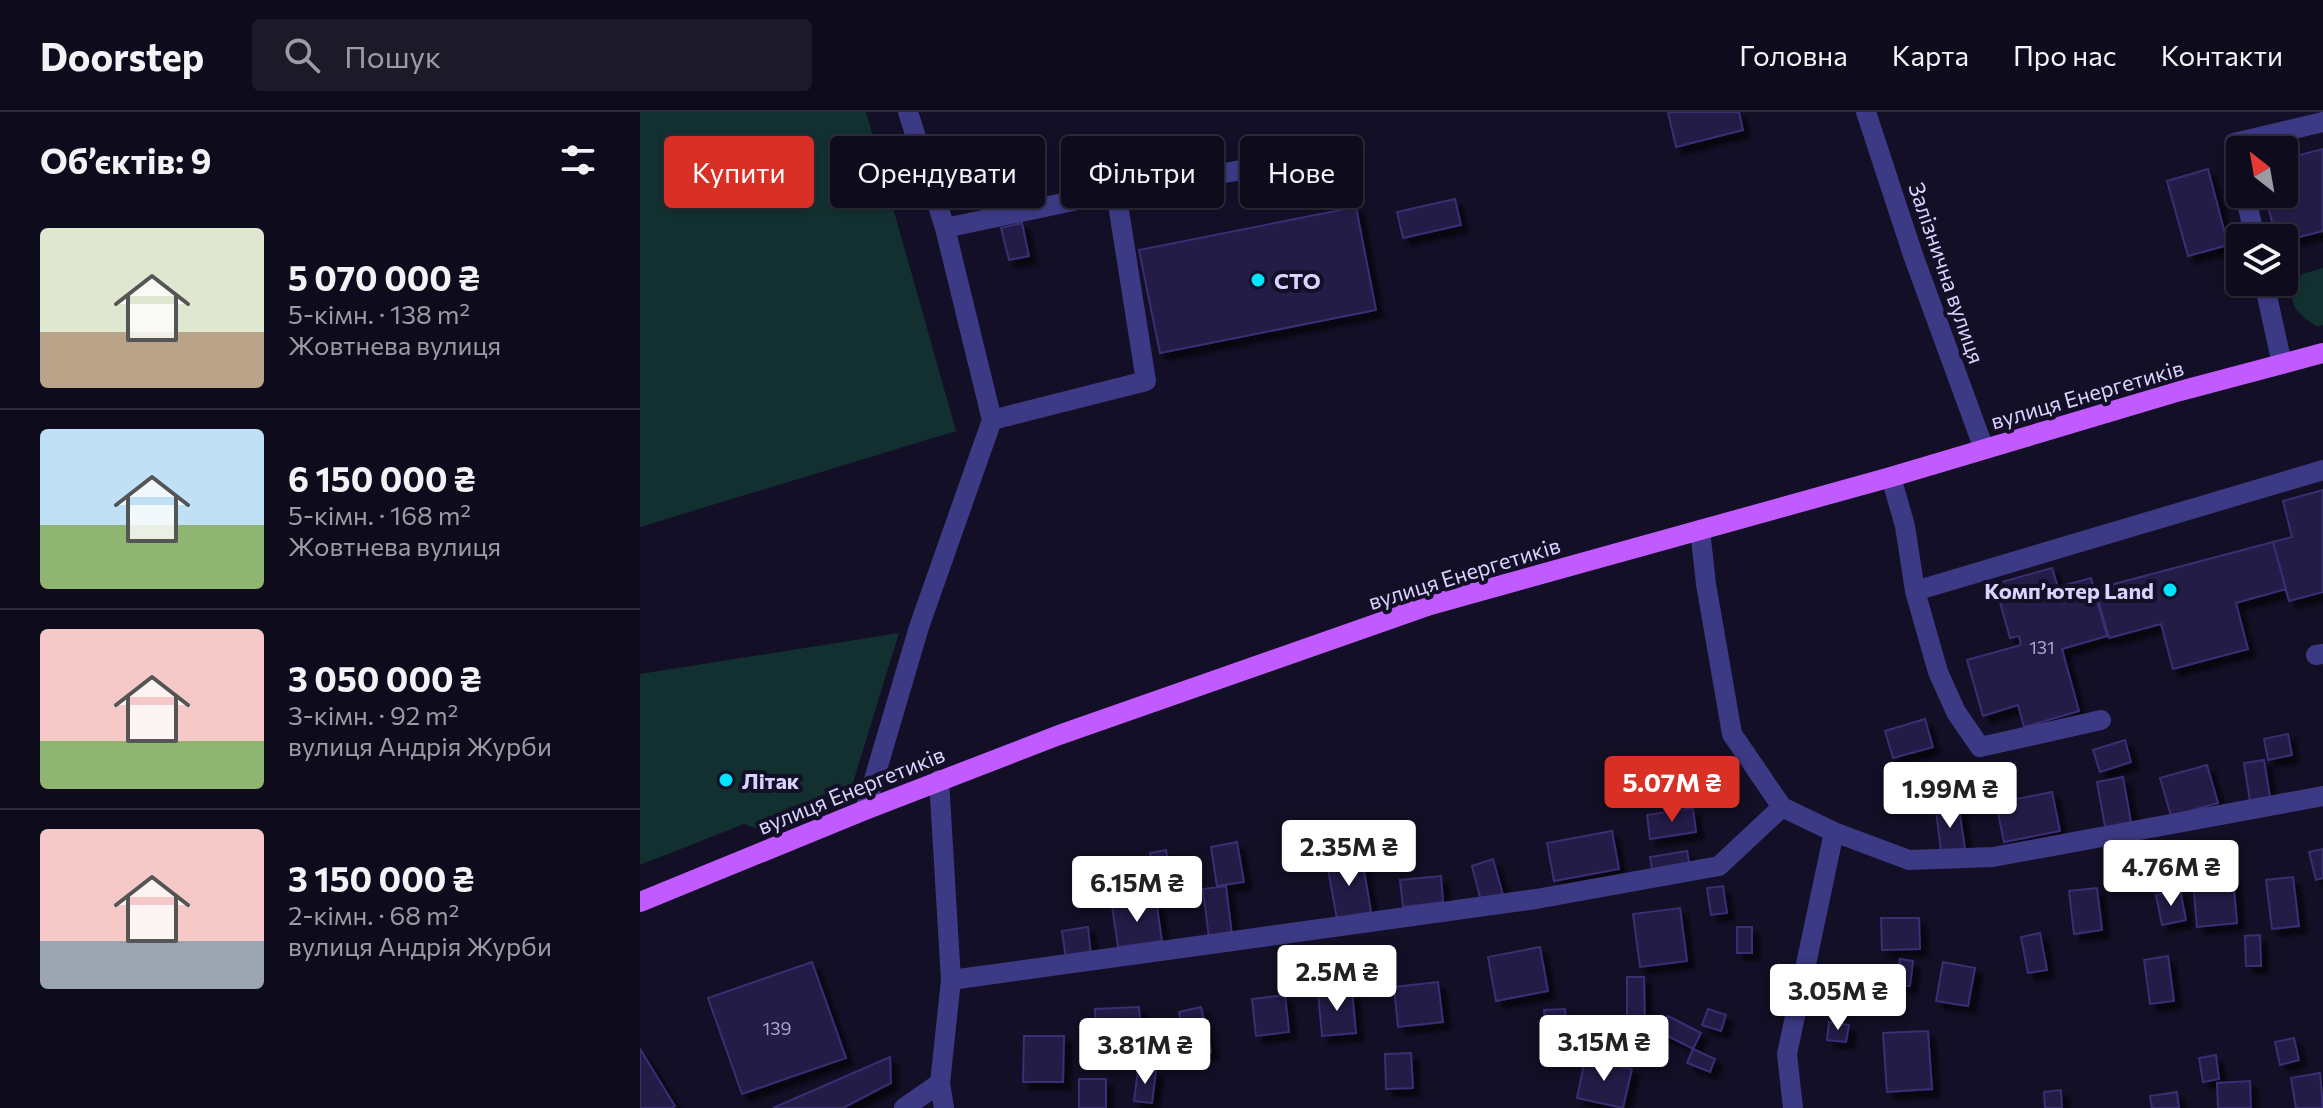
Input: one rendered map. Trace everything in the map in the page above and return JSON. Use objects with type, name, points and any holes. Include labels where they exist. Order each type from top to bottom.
[{"type":"main road","name":"вулиця Енергетиків","points":[[640,902],[939,780],[1430,605],[2323,353]]},
{"type":"street","points":[[865,810],[919,627],[992,420],[945,228],[908,112]]},
{"type":"street","name":"Залізнична вулиця","points":[[1866,112],[1913,255],[1984,449]]},
{"type":"street","points":[[2264,136],[2323,122]]},
{"type":"street","points":[[945,228],[1061,204]]},
{"type":"street","points":[[992,420],[1146,381],[1119,208]]},
{"type":"street","points":[[2267,296],[2282,364]]},
{"type":"street","points":[[1915,591],[2323,470]]},
{"type":"street","points":[[1891,477],[1905,526],[1915,591],[1938,672],[1956,712],[1980,747],[2101,720]]},
{"type":"street","points":[[1700,530],[1706,584],[1732,734],[1782,807],[1834,832],[1909,860],[1993,857],[2323,796]]},
{"type":"street","points":[[939,780],[951,980],[940,1083],[944,1108]]},
{"type":"street","points":[[951,980],[1536,899],[1719,866],[1782,807]]},
{"type":"street","points":[[1793,1108],[1787,1054],[1834,832]]},
{"type":"street","points":[[904,1108],[940,1083]]},
{"type":"green space","points":[[640,112],[866,112],[873,136],[830,136],[830,208],[893,208],[956,431],[640,527]]},
{"type":"green space","points":[[2323,268],[2323,325],[2318,327],[2298,312],[2292,296],[2298,296],[2298,275]]},
{"type":"green space","points":[[899,633],[848,799],[765,832],[744,824],[640,865],[640,674]]},
{"type":"building","points":[[1668,112],[1739,112],[1743,130],[1676,147]]},
{"type":"building","points":[[2323,149],[2323,231],[2298,237],[2298,224],[2272,224],[2268,208],[2298,208],[2298,155]]},
{"type":"building","points":[[2208,169],[2226,246],[2188,256],[2167,181]]},
{"type":"building","points":[[1455,199],[1461,225],[1403,238],[1397,212]]},
{"type":"building","name":"СТО","points":[[1356,208],[1376,310],[1160,353],[1139,250]]},
{"type":"building","points":[[1022,223],[1029,256],[1009,260],[1001,228]]},
{"type":"building","points":[[2323,490],[2323,592],[2289,601],[2273,542],[2292,537],[2283,501]]},
{"type":"building","points":[[2273,542],[2286,589],[2236,603],[2248,649],[2173,669],[2161,624],[2109,638],[2095,589]]},
{"type":"building","points":[[2052,568],[2058,587],[2091,578],[2107,636],[2062,649],[2079,711],[2024,727],[2018,705],[1983,716],[1967,660],[2021,645],[2019,636],[2010,638],[1995,584]]},
{"type":"building","points":[[1925,719],[1933,747],[1893,758],[1885,731]]},
{"type":"building","points":[[2288,734],[2292,755],[2268,760],[2264,739]]},
{"type":"building","points":[[2125,740],[2131,762],[2100,772],[2093,750]]},
{"type":"building","points":[[2264,760],[2270,797],[2250,801],[2244,763]]},
{"type":"building","points":[[1708,762],[1712,781],[1681,787],[1677,769]]},
{"type":"building","points":[[2207,765],[2218,803],[2171,816],[2160,778]]},
{"type":"building","points":[[2123,777],[2132,828],[2106,832],[2097,782]]},
{"type":"building","points":[[1939,778],[1962,790],[1956,803],[1933,790]]},
{"type":"building","points":[[2052,792],[2060,831],[2004,842],[1996,803]]},
{"type":"building","points":[[1693,808],[1696,832],[1650,839],[1647,815]]},
{"type":"building","points":[[1959,808],[1965,849],[1941,851],[1936,811]]},
{"type":"building","points":[[1612,831],[1619,869],[1554,881],[1547,843]]},
{"type":"building","points":[[1237,842],[1244,882],[1217,886],[1211,847]]},
{"type":"building","points":[[2323,849],[2323,878],[2316,880],[2309,852]]},
{"type":"building","points":[[1166,850],[1173,890],[1157,893],[1150,853]]},
{"type":"building","points":[[1687,851],[1690,867],[1653,874],[1650,857]]},
{"type":"building","points":[[1362,858],[1371,912],[1337,919],[1327,864]]},
{"type":"building","points":[[1493,859],[1503,895],[1481,901],[1472,866]]},
{"type":"building","points":[[1441,876],[1443,902],[1403,907],[1400,880]]},
{"type":"building","points":[[2233,877],[2237,923],[2197,927],[2193,880]]},
{"type":"building","points":[[2293,877],[2299,926],[2272,929],[2266,880]]},
{"type":"building","points":[[1226,886],[1232,935],[1209,938],[1203,889]]},
{"type":"building","points":[[1723,886],[1727,913],[1711,915],[1707,888]]},
{"type":"building","points":[[2097,888],[2102,930],[2074,934],[2069,891]]},
{"type":"building","points":[[2180,890],[2186,920],[2162,925],[2156,895]]},
{"type":"building","points":[[1156,900],[1162,941],[1118,947],[1112,906]]},
{"type":"building","points":[[1680,908],[1687,961],[1640,967],[1633,914]]},
{"type":"building","points":[[1881,918],[1919,918],[1920,949],[1882,950]]},
{"type":"building","points":[[1088,927],[1091,956],[1066,959],[1062,931]]},
{"type":"building","points":[[1737,927],[1752,927],[1752,953],[1737,953]]},
{"type":"building","points":[[2040,933],[2047,970],[2028,973],[2021,937]]},
{"type":"building","points":[[2260,935],[2261,966],[2246,966],[2245,936]]},
{"type":"building","points":[[1540,947],[1548,991],[1496,1001],[1488,957]]},
{"type":"building","points":[[2168,956],[2174,1001],[2150,1004],[2144,960]]},
{"type":"building","points":[[1900,959],[1913,961],[1910,986],[1897,985]]},
{"type":"building","points":[[812,962],[846,1058],[742,1094],[708,998]]},
{"type":"building","points":[[1943,962],[1975,968],[1968,1006],[1936,1001]]},
{"type":"building","points":[[1627,977],[1644,977],[1645,1027],[1627,1026]]},
{"type":"building","points":[[1438,982],[1443,1022],[1398,1027],[1394,987]]},
{"type":"building","points":[[1352,990],[1356,1033],[1322,1036],[1318,992]]},
{"type":"building","points":[[1285,995],[1289,1032],[1256,1036],[1252,999]]},
{"type":"building","points":[[1139,1007],[1142,1046],[1097,1049],[1095,1009]]},
{"type":"building","points":[[1201,1007],[1211,1052],[1188,1057],[1179,1012]]},
{"type":"building","points":[[1565,1009],[1567,1037],[1546,1039],[1544,1010]]},
{"type":"building","points":[[1708,1009],[1726,1015],[1721,1031],[1702,1025]]},
{"type":"building","points":[[1668,1016],[1701,1033],[1693,1049],[1660,1032]]},
{"type":"building","points":[[1829,1022],[1849,1025],[1846,1042],[1827,1040]]},
{"type":"building","points":[[1928,1031],[1932,1089],[1887,1092],[1883,1033]]},
{"type":"building","points":[[1024,1036],[1064,1036],[1063,1082],[1023,1082]]},
{"type":"building","points":[[2294,1038],[2299,1060],[2280,1065],[2275,1042]]},
{"type":"building","points":[[640,1049],[675,1106],[640,1108]]},
{"type":"building","points":[[1693,1049],[1715,1059],[1710,1072],[1687,1063]]},
{"type":"building","points":[[1411,1053],[1413,1088],[1386,1089],[1385,1054]]},
{"type":"building","points":[[2216,1055],[2219,1079],[2203,1082],[2199,1058]]},
{"type":"building","points":[[890,1057],[891,1083],[843,1108],[773,1108]]},
{"type":"building","points":[[1585,1059],[1632,1069],[1623,1108],[1577,1098]]},
{"type":"building","points":[[1138,1069],[1156,1071],[1152,1103],[1134,1101]]},
{"type":"building","points":[[2320,1073],[2323,1108],[2296,1108],[2291,1078]]},
{"type":"building","points":[[1079,1079],[1106,1079],[1106,1108],[1079,1108]]},
{"type":"building","points":[[2250,1081],[2251,1108],[2218,1108],[2217,1083]]},
{"type":"building","points":[[2061,1090],[2062,1108],[2045,1108],[2044,1092]]},
{"type":"building","points":[[2177,1092],[2179,1108],[2152,1108],[2150,1096]]},
{"type":"place","name":"СТО","points":[[1258,280]]},
{"type":"place","name":"Комп’ютер Land","points":[[2170,590]]},
{"type":"place","name":"Літак","points":[[726,780]]}]
